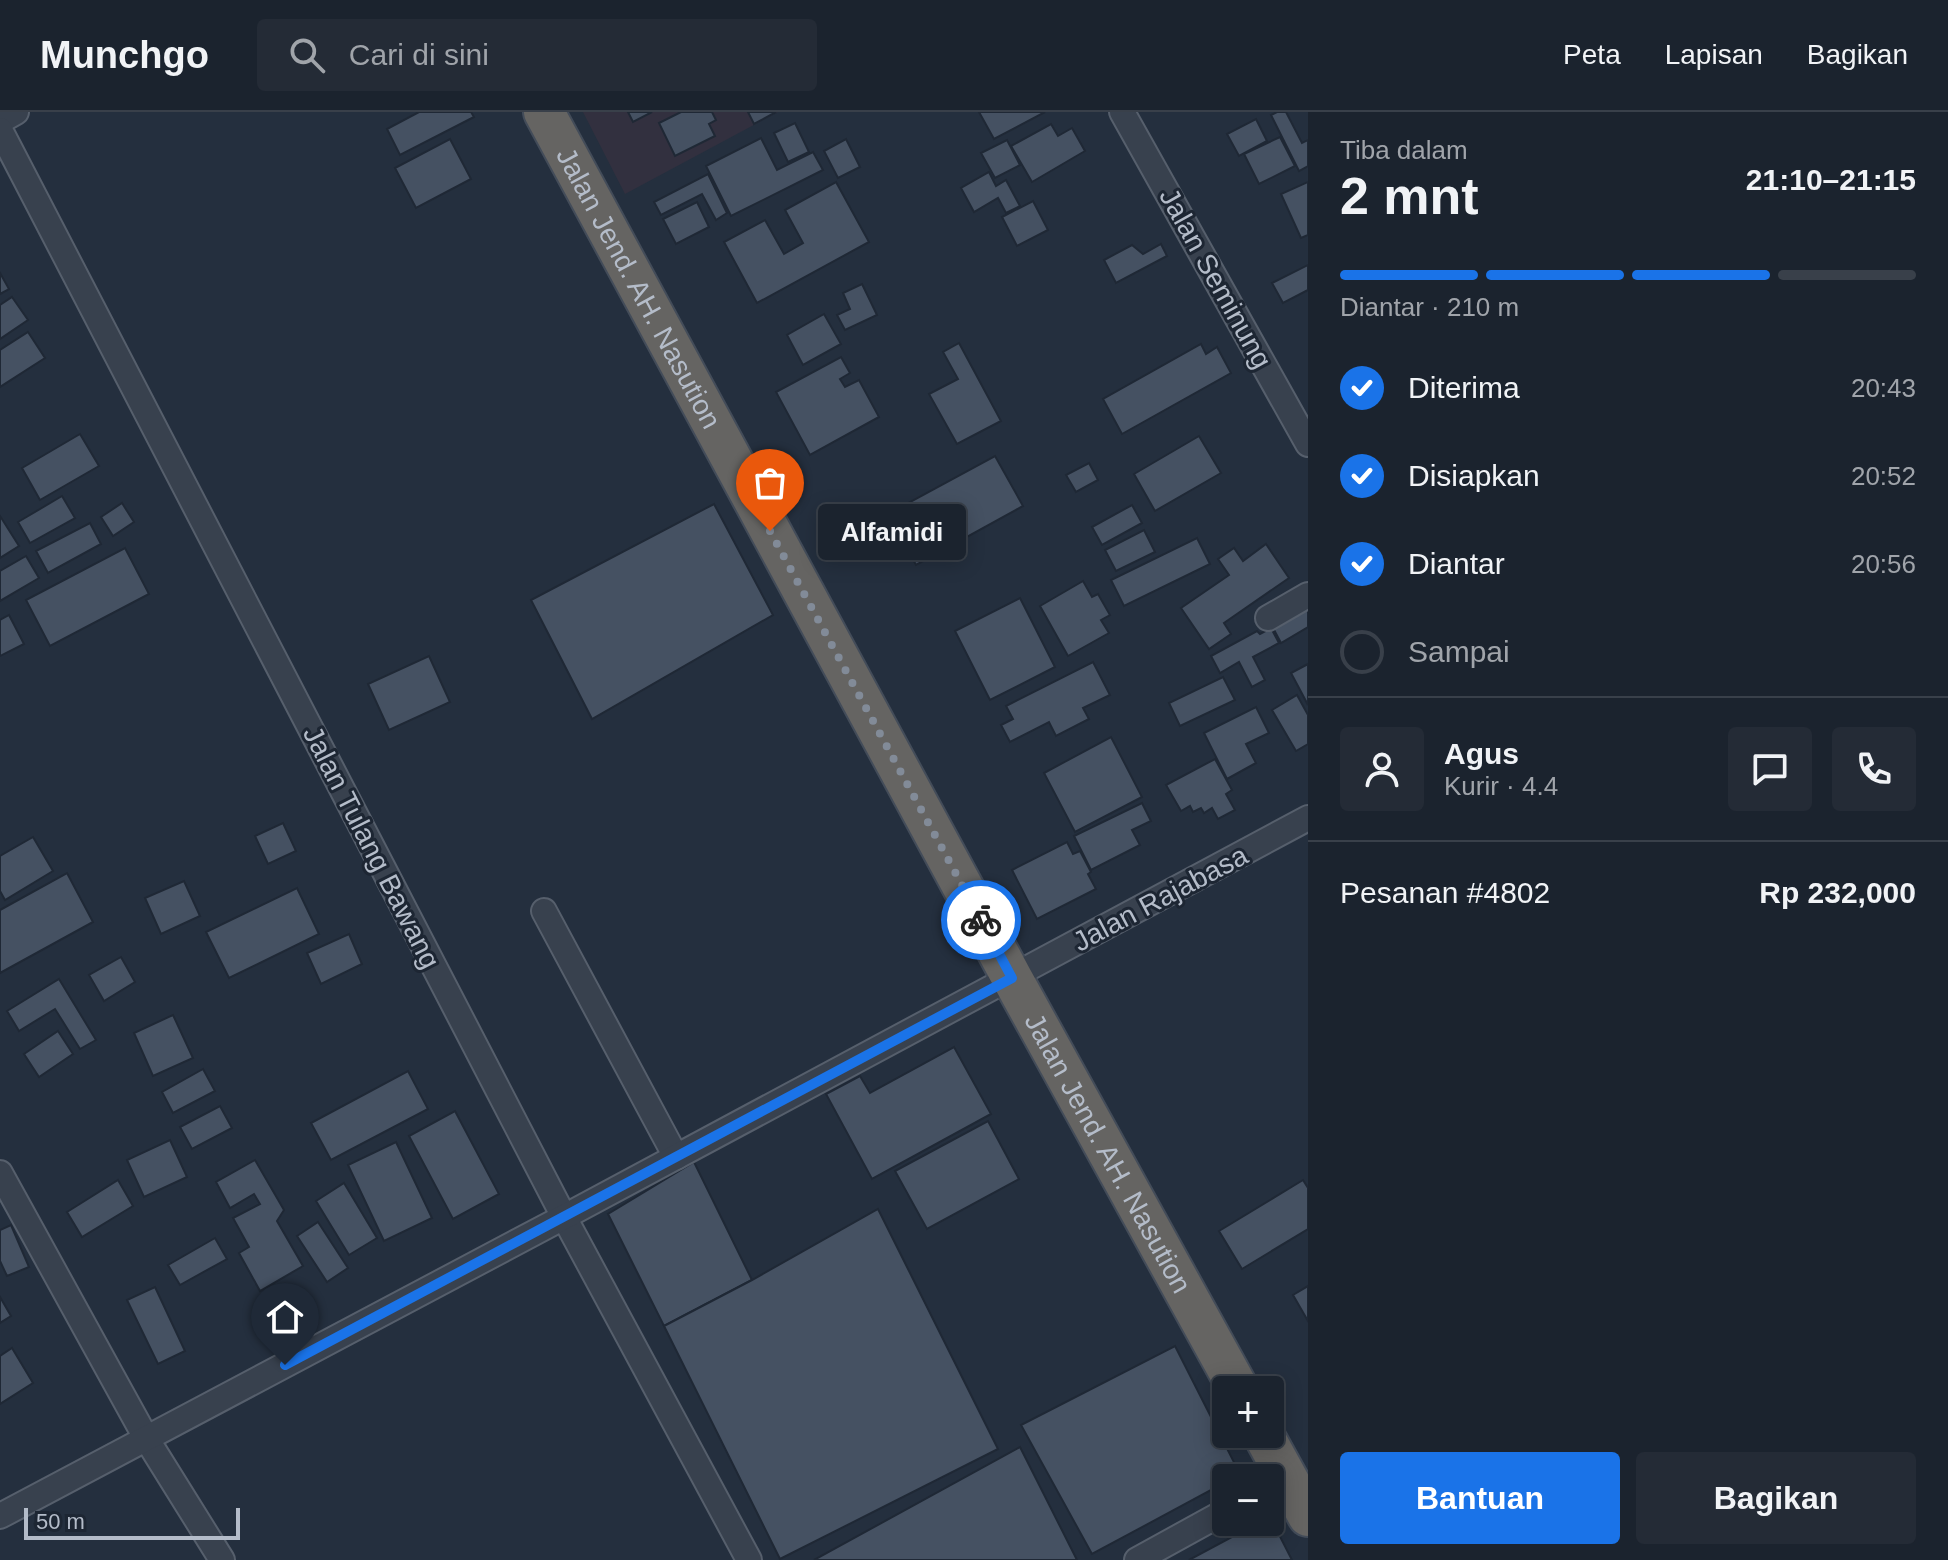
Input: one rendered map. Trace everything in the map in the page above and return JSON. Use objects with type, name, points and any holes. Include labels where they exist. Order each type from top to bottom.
[{"type":"highway","name":"Jalan Jend. AH. Nasution","points":[[544,112],[1012,978],[1231,1376]]},
{"type":"highway","points":[[1284,1490],[1308,1516]]},
{"type":"street","points":[[0,121],[16,112]]},
{"type":"street","name":"Jalan Seminung","points":[[1122,112],[1308,444]]},
{"type":"street","name":"Jalan Tulang Bawang","points":[[0,130],[564,1217],[749,1560]]},
{"type":"street","points":[[1268,618],[1308,595]]},
{"type":"street","name":"Jalan Rajabasa","points":[[0,1516],[1308,818]]},
{"type":"street","points":[[544,911],[676,1157]]},
{"type":"street","points":[[0,1173],[146,1438],[222,1560]]},
{"type":"street","points":[[1137,1560],[1212,1519]]},
{"type":"shaded area","points":[[583,112],[778,112],[625,194]]},
{"type":"building","points":[[419,112],[471,112],[474,117],[400,155],[387,129]]},
{"type":"building","points":[[628,112],[652,112],[633,122]]},
{"type":"building","points":[[681,112],[712,112],[716,120],[709,124],[715,136],[675,156],[659,123]]},
{"type":"building","points":[[748,112],[776,112],[754,124]]},
{"type":"building","points":[[979,112],[1045,112],[994,139]]},
{"type":"building","points":[[1286,112],[1302,143],[1308,140],[1308,166],[1299,171],[1271,115]]},
{"type":"building","points":[[1256,119],[1267,141],[1239,156],[1227,134]]},
{"type":"building","points":[[795,123],[809,152],[788,162],[774,133]]},
{"type":"building","points":[[1051,124],[1058,136],[1072,128],[1085,151],[1032,182],[1011,146]]},
{"type":"building","points":[[1280,137],[1295,166],[1259,184],[1244,154]]},
{"type":"building","points":[[761,138],[777,170],[813,152],[823,170],[731,216],[706,166]]},
{"type":"building","points":[[450,139],[471,179],[416,208],[395,168]]},
{"type":"building","points":[[846,139],[860,167],[838,178],[824,151]]},
{"type":"building","points":[[1007,140],[1020,165],[995,178],[981,153]]},
{"type":"building","points":[[989,172],[996,186],[1006,180],[1020,206],[1006,213],[998,198],[974,212],[961,188]]},
{"type":"building","points":[[708,174],[727,213],[716,220],[702,194],[661,215],[654,202]]},
{"type":"building","points":[[836,182],[869,242],[757,303],[724,242],[765,220],[784,254],[803,243],[785,210]]},
{"type":"building","points":[[1308,182],[1308,235],[1301,238],[1281,194]]},
{"type":"building","points":[[1033,201],[1048,230],[1017,246],[1002,217]]},
{"type":"building","points":[[697,202],[709,227],[676,244],[663,219]]},
{"type":"building","points":[[1161,244],[1167,256],[1116,283],[1104,260],[1132,245],[1143,254]]},
{"type":"building","points":[[1308,265],[1308,290],[1283,303],[1272,283]]},
{"type":"building","points":[[0,273],[9,289],[0,294]]},
{"type":"building","points":[[862,284],[877,315],[845,330],[837,315],[850,309],[843,293]]},
{"type":"building","points":[[12,297],[28,320],[0,339],[0,305]]},
{"type":"building","points":[[824,314],[841,344],[803,365],[787,335]]},
{"type":"building","points":[[28,332],[45,358],[0,387],[0,350]]},
{"type":"building","points":[[959,343],[1001,421],[957,444],[929,394],[958,379],[943,352]]},
{"type":"building","points":[[1201,344],[1206,354],[1217,347],[1231,373],[1122,434],[1103,399]]},
{"type":"building","points":[[841,357],[850,373],[840,379],[845,387],[859,380],[879,417],[810,455],[776,392]]},
{"type":"building","points":[[80,434],[99,466],[40,500],[22,468]]},
{"type":"building","points":[[1199,436],[1221,473],[1155,511],[1134,474]]},
{"type":"building","points":[[995,456],[1023,506],[916,565],[888,514]]},
{"type":"building","points":[[1089,463],[1098,480],[1076,492],[1066,475]]},
{"type":"building","points":[[62,496],[75,518],[30,543],[18,522]]},
{"type":"building","points":[[122,503],[134,522],[113,536],[101,517]]},
{"type":"building","points":[[714,504],[773,615],[592,719],[531,600]]},
{"type":"building","points":[[1132,505],[1142,523],[1102,545],[1092,527]]},
{"type":"building","points":[[0,516],[19,546],[0,558]]},
{"type":"building","points":[[90,523],[101,544],[48,573],[36,551]]},
{"type":"building","points":[[1144,530],[1155,552],[1116,571],[1105,550]]},
{"type":"building","points":[[1197,538],[1210,564],[1124,606],[1111,580]]},
{"type":"building","points":[[1266,544],[1289,578],[1224,623],[1231,634],[1209,649],[1181,608],[1229,575],[1218,559],[1234,548],[1243,561]]},
{"type":"building","points":[[125,548],[149,594],[50,646],[26,600]]},
{"type":"building","points":[[26,556],[39,578],[0,601],[0,571]]},
{"type":"building","points":[[1083,581],[1092,597],[1098,594],[1110,615],[1101,620],[1109,633],[1068,656],[1040,606]]},
{"type":"building","points":[[1020,598],[1055,667],[990,700],[955,631]]},
{"type":"building","points":[[1308,606],[1308,627],[1281,643],[1272,626]]},
{"type":"building","points":[[9,615],[24,644],[0,656],[0,620]]},
{"type":"building","points":[[1271,628],[1279,643],[1253,657],[1265,680],[1252,687],[1239,662],[1220,673],[1211,656],[1257,631],[1260,634]]},
{"type":"building","points":[[429,656],[450,702],[389,730],[368,684]]},
{"type":"building","points":[[1093,662],[1110,695],[1083,708],[1089,719],[1056,736],[1049,722],[1010,742],[1001,725],[1013,719],[1006,706]]},
{"type":"building","points":[[1308,664],[1308,705],[1291,673]]},
{"type":"building","points":[[1223,677],[1235,700],[1180,726],[1169,703]]},
{"type":"building","points":[[1297,695],[1308,715],[1308,744],[1296,751],[1272,710]]},
{"type":"building","points":[[1256,707],[1269,733],[1246,744],[1256,763],[1227,779],[1204,733]]},
{"type":"building","points":[[1111,737],[1142,797],[1075,832],[1044,773]]},
{"type":"building","points":[[1215,759],[1232,790],[1226,794],[1235,810],[1218,819],[1212,808],[1204,813],[1201,808],[1193,812],[1190,806],[1181,811],[1166,785]]},
{"type":"building","points":[[1142,803],[1151,821],[1132,830],[1140,845],[1091,870],[1074,836]]},
{"type":"building","points":[[283,823],[296,851],[268,864],[255,836]]},
{"type":"building","points":[[33,837],[53,871],[5,900],[0,891],[0,856]]},
{"type":"building","points":[[1067,842],[1073,854],[1080,851],[1096,889],[1037,919],[1012,870]]},
{"type":"building","points":[[67,873],[93,922],[0,973],[0,910]]},
{"type":"building","points":[[184,881],[200,916],[161,934],[145,898]]},
{"type":"building","points":[[297,888],[319,934],[229,978],[206,932]]},
{"type":"building","points":[[349,934],[362,964],[321,984],[307,953]]},
{"type":"building","points":[[121,957],[135,982],[104,1001],[89,975]]},
{"type":"building","points":[[59,979],[96,1040],[80,1049],[55,1009],[19,1031],[7,1011]]},
{"type":"building","points":[[173,1015],[193,1058],[153,1076],[134,1033]]},
{"type":"building","points":[[58,1031],[73,1054],[39,1077],[24,1054]]},
{"type":"building","points":[[954,1047],[991,1114],[872,1179],[826,1094],[860,1076],[870,1093]]},
{"type":"building","points":[[203,1069],[215,1091],[173,1113],[162,1092]]},
{"type":"building","points":[[408,1071],[428,1109],[331,1160],[311,1123]]},
{"type":"building","points":[[220,1106],[232,1128],[192,1149],[180,1127]]},
{"type":"building","points":[[455,1111],[499,1194],[453,1219],[409,1136]]},
{"type":"building","points":[[988,1121],[1019,1179],[927,1229],[895,1171]]},
{"type":"building","points":[[170,1140],[187,1177],[144,1197],[127,1160]]},
{"type":"building","points":[[396,1142],[432,1218],[384,1241],[348,1165]]},
{"type":"building","points":[[255,1160],[284,1210],[277,1221],[303,1266],[260,1291],[239,1253],[249,1247],[233,1218],[260,1204],[254,1194],[230,1208],[216,1182]]},
{"type":"building","points":[[694,1162],[752,1280],[664,1326],[608,1214]]},
{"type":"building","points":[[118,1180],[133,1206],[82,1237],[67,1212]]},
{"type":"building","points":[[1303,1180],[1308,1188],[1308,1229],[1242,1269],[1219,1231]]},
{"type":"building","points":[[344,1183],[377,1238],[349,1255],[316,1201]]},
{"type":"building","points":[[878,1209],[998,1449],[780,1559],[664,1326]]},
{"type":"building","points":[[318,1222],[348,1268],[327,1282],[297,1236]]},
{"type":"building","points":[[11,1225],[29,1267],[7,1276],[0,1261],[0,1230]]},
{"type":"building","points":[[215,1238],[227,1259],[180,1285],[168,1265]]},
{"type":"building","points":[[1308,1286],[1308,1321],[1293,1295]]},
{"type":"building","points":[[155,1287],[185,1351],[158,1364],[127,1300]]},
{"type":"building","points":[[0,1297],[11,1316],[0,1323]]},
{"type":"building","points":[[1175,1346],[1212,1419],[1212,1448],[1227,1448],[1235,1464],[1212,1464],[1212,1490],[1092,1554],[1021,1425]]},
{"type":"building","points":[[12,1348],[33,1383],[0,1404],[0,1356]]},
{"type":"building","points":[[1020,1447],[1077,1560],[814,1560]]},
{"type":"building","points":[[1234,1536],[1280,1536],[1292,1560],[1189,1560]]},
{"type":"way so far","points":[[770,531],[981,920]]},
{"type":"place","name":"Alfamidi","points":[[770,531]]},
{"type":"route","points":[[285,1365],[1012,978],[981,920]]}]
